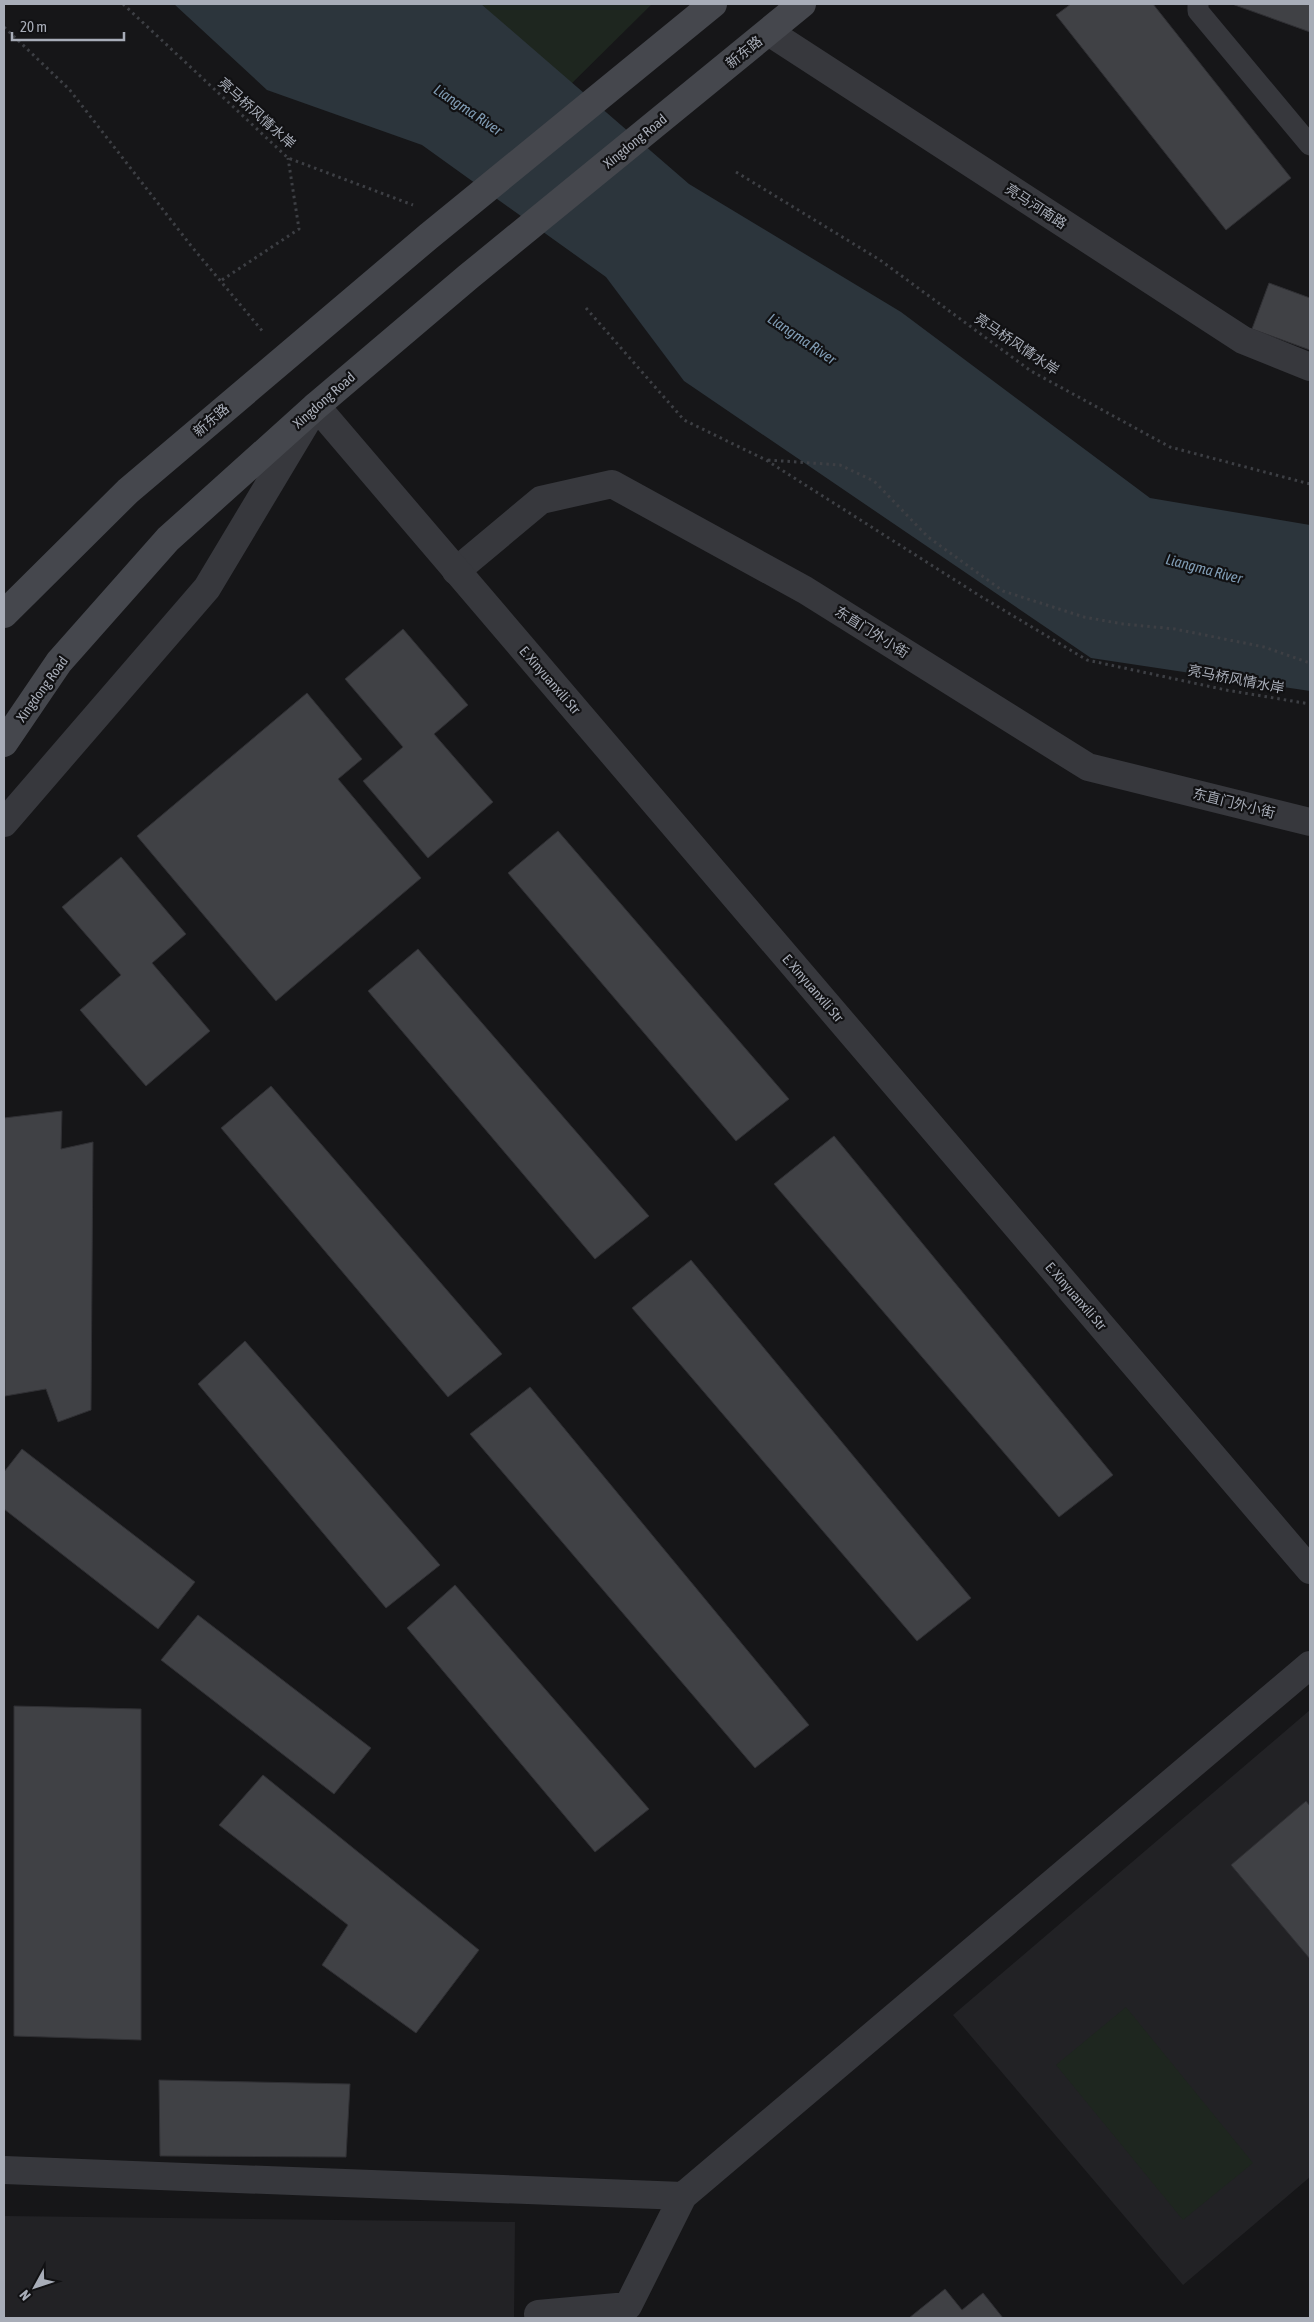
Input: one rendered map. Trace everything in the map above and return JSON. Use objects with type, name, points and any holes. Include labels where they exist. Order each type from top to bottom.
[{"type":"main road","name":"新东路","points":[[4,614],[128,492],[429,236],[643,59],[713,4]]},
{"type":"main road","name":"新东路","points":[[685,99],[802,4]]},
{"type":"main road","name":"Xingdong Road","points":[[4,743],[60,662],[168,539],[316,406],[468,277],[685,99]]},
{"type":"street","name":"亮马河南路","points":[[769,32],[1243,340],[1310,367]]},
{"type":"street","name":"E. Xinyuanxili Str","points":[[316,406],[1310,1570]]},
{"type":"street","points":[[4,823],[207,588],[316,406]]},
{"type":"street","name":"东直门外小街","points":[[456,571],[541,500],[612,484],[805,590],[1088,767],[1310,822]]},
{"type":"street","points":[[539,2318],[538,2314],[628,2306],[683,2196],[1310,1665]]},
{"type":"street","points":[[4,2170],[683,2196]]},
{"type":"lane","points":[[1198,4],[1198,11],[1310,145]]},
{"type":"path","name":"亮马桥风情水岸","points":[[123,4],[288,158],[419,207]]},
{"type":"path","points":[[4,27],[69,89],[192,247],[222,280],[284,358]]},
{"type":"path","points":[[222,280],[299,228],[288,158]]},
{"type":"path","name":"亮马桥风情水岸","points":[[736,172],[880,260],[1031,371],[1048,381],[1170,447],[1310,484]]},
{"type":"path","name":"亮马桥风情水岸","points":[[586,308],[684,420],[766,460],[980,596],[1087,660],[1226,690],[1310,704]]},
{"type":"path","name":"亮马桥风情水岸","points":[[766,460],[840,465],[874,481],[928,537],[1003,591],[1084,617],[1124,624],[1175,629],[1264,647],[1310,663]]},
{"type":"shaded area","points":[[480,4],[652,4],[562,93]]},
{"type":"shaded area","points":[[1310,1710],[1310,2177],[1183,2285],[953,2015]]},
{"type":"shaded area","points":[[1126,2007],[1253,2163],[1183,2220],[1056,2065]]},
{"type":"shaded area","points":[[4,2216],[515,2222],[514,2318],[4,2318]]},
{"type":"water","name":"Liangma River","points":[[174,4],[481,4],[689,184],[901,312],[1150,498],[1310,525],[1310,691],[1091,658],[684,381],[606,277],[422,145],[267,90]]},
{"type":"building","points":[[1071,4],[1153,4],[1291,178],[1226,230],[1056,15]]},
{"type":"building","points":[[1232,4],[1310,4],[1310,32]]},
{"type":"building","points":[[1269,283],[1310,298],[1310,350],[1252,329]]},
{"type":"building","points":[[403,629],[468,705],[434,734],[493,802],[428,858],[363,781],[403,747],[345,679]]},
{"type":"building","points":[[307,693],[362,759],[338,779],[421,878],[276,1001],[137,836]]},
{"type":"building","points":[[558,831],[789,1099],[736,1141],[508,873]]},
{"type":"building","points":[[121,857],[186,934],[152,963],[210,1031],[146,1086],[80,1010],[121,975],[62,907]]},
{"type":"building","points":[[418,949],[649,1216],[595,1259],[368,991]]},
{"type":"building","points":[[271,1086],[502,1354],[448,1397],[221,1128]]},
{"type":"building","points":[[62,1111],[61,1149],[93,1142],[91,1410],[58,1422],[46,1389],[5,1396],[4,1118]]},
{"type":"building","points":[[834,1136],[1113,1475],[1059,1517],[774,1184]]},
{"type":"building","points":[[691,1260],[971,1598],[917,1641],[632,1308]]},
{"type":"building","points":[[245,1341],[440,1565],[386,1608],[198,1384]]},
{"type":"building","points":[[530,1387],[809,1725],[755,1768],[470,1434]]},
{"type":"building","points":[[22,1449],[195,1582],[158,1629],[4,1509],[4,1472]]},
{"type":"building","points":[[455,1585],[649,1809],[595,1852],[407,1628]]},
{"type":"building","points":[[198,1615],[371,1748],[334,1794],[161,1660]]},
{"type":"building","points":[[14,1706],[141,1709],[141,2040],[14,2036]]},
{"type":"building","points":[[263,1775],[479,1950],[416,2033],[322,1965],[348,1925],[219,1825]]},
{"type":"building","points":[[1306,1801],[1310,1806],[1310,1959],[1231,1865]]},
{"type":"building","points":[[159,2080],[350,2084],[346,2157],[160,2156]]},
{"type":"building","points":[[945,2289],[962,2310],[983,2293],[1003,2318],[909,2318]]}]
